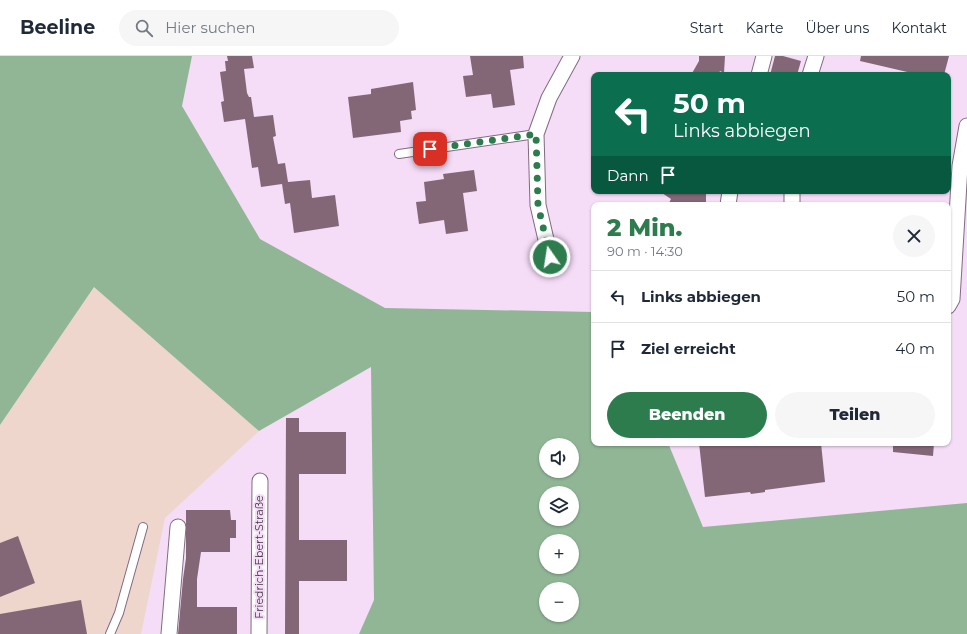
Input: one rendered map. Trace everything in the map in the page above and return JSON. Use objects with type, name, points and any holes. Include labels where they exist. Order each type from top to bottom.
[{"type":"street","points":[[550,257],[538,205],[536,134],[549,98],[572,56]]},
{"type":"street","points":[[760,72],[764,56]]},
{"type":"street","points":[[811,72],[816,56]]},
{"type":"street","points":[[951,301],[960,166],[967,126]]},
{"type":"street","name":"Friedrich-Ebert-Straße","points":[[259,634],[260,481]]},
{"type":"street","points":[[169,634],[178,527]]},
{"type":"lane","points":[[399,154],[536,134]]},
{"type":"lane","points":[[110,634],[119,613],[143,527]]},
{"type":"shaded area","points":[[94,286],[259,431],[165,518],[141,634],[0,634],[0,425]]},
{"type":"green space","points":[[0,56],[192,56],[182,106],[260,239],[385,308],[591,312],[591,446],[669,446],[703,527],[967,503],[967,634],[359,634],[374,600],[371,367],[259,431],[94,287],[0,425]]},
{"type":"building","points":[[227,56],[252,56],[254,68],[244,69],[247,93],[249,97],[251,97],[254,117],[273,115],[276,136],[273,137],[278,164],[285,163],[288,182],[310,180],[312,198],[335,195],[339,226],[294,233],[290,203],[285,204],[282,184],[261,187],[258,167],[252,168],[245,119],[224,122],[221,102],[224,101],[220,72],[226,71],[225,61],[228,61]]},
{"type":"building","points":[[470,56],[523,56],[524,68],[510,70],[515,105],[493,108],[491,94],[466,97],[463,76],[473,75]]},
{"type":"building","points":[[699,56],[725,56],[724,72],[693,72],[699,61]]},
{"type":"building","points":[[775,56],[783,56],[801,61],[798,72],[771,72]]},
{"type":"building","points":[[861,56],[949,56],[945,72],[907,72],[860,61]]},
{"type":"building","points":[[413,82],[416,110],[411,111],[412,119],[400,121],[401,132],[353,138],[348,97],[371,94],[371,89]]},
{"type":"building","points":[[474,170],[477,191],[463,193],[468,231],[446,234],[444,220],[419,224],[416,202],[426,201],[424,182],[444,179],[443,174]]},
{"type":"building","points":[[664,194],[706,194],[706,202],[670,202],[671,199]]},
{"type":"building","points":[[286,418],[299,418],[299,432],[346,432],[346,474],[299,474],[299,540],[347,540],[347,581],[299,581],[299,634],[285,634]]},
{"type":"building","points":[[699,446],[821,446],[825,482],[765,490],[765,492],[751,494],[750,492],[705,497]]},
{"type":"building","points":[[893,446],[934,446],[933,456],[893,452]]},
{"type":"building","points":[[186,510],[230,510],[231,520],[236,520],[236,538],[230,538],[230,552],[201,552],[197,579],[197,607],[237,607],[237,634],[178,634],[186,558]]},
{"type":"building","points":[[18,536],[35,583],[0,597],[0,543]]},
{"type":"building","points":[[81,600],[87,634],[0,634],[0,614]]},
{"type":"route","points":[[430,149],[536,134],[538,205],[550,257]]}]
